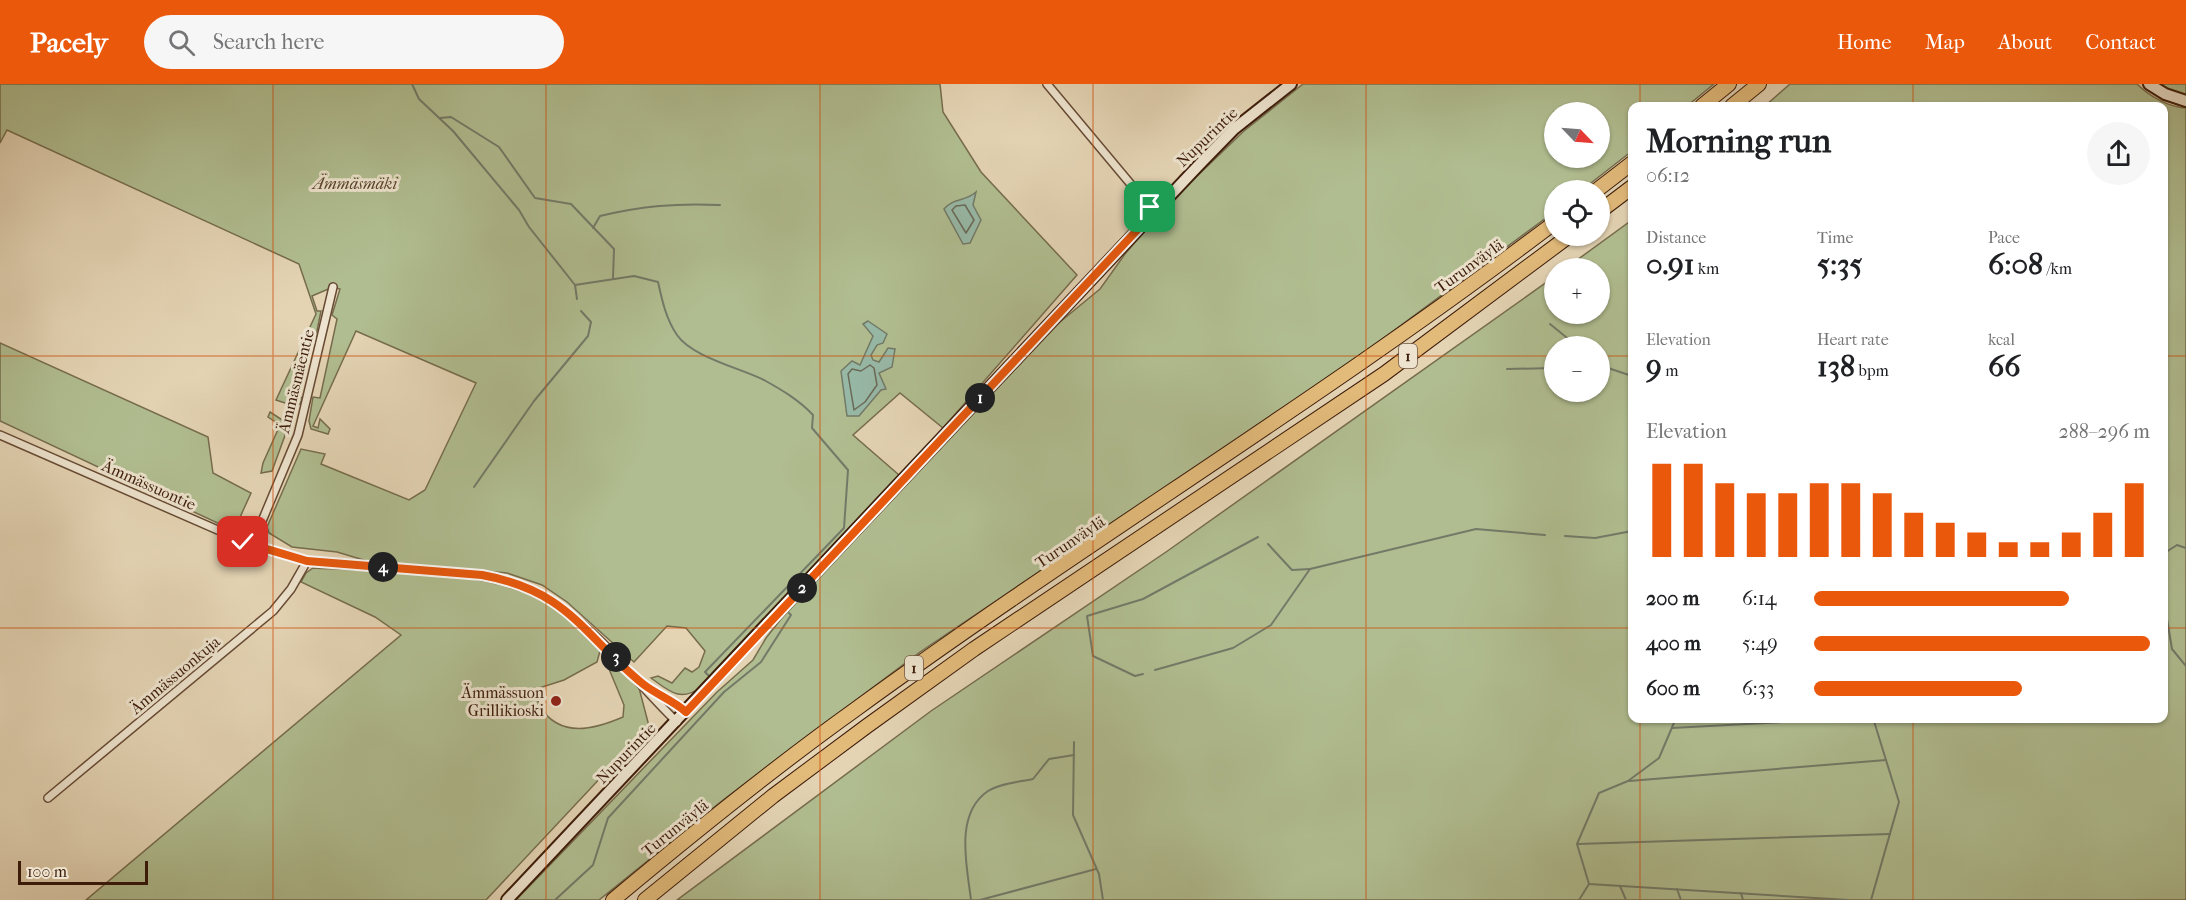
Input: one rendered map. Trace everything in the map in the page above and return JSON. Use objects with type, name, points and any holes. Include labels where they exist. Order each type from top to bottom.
[{"type":"highway","points":[[1707,102],[1729,84]]},
{"type":"highway","points":[[1737,102],[1759,84]]},
{"type":"highway","points":[[1610,180],[1628,166]]},
{"type":"highway","points":[[1610,204],[1628,190]]},
{"type":"highway","name":"Turunväylä","points":[[613,900],[743,794],[855,709],[1368,360],[1544,230]]},
{"type":"highway","name":"1","points":[[645,900],[773,796],[984,642],[1384,374],[1556,246]]},
{"type":"main road","name":"Nupurintie","points":[[507,900],[1154,212],[1234,129],[1291,84]]},
{"type":"main road","points":[[2149,84],[2165,94],[2186,101]]},
{"type":"street","points":[[1047,84],[1154,212]]},
{"type":"street","name":"Ämmäsmäentie","points":[[252,545],[298,435],[333,287]]},
{"type":"street","name":"Ämmässuontie","points":[[0,435],[252,545],[307,561],[482,575],[509,580],[538,592],[561,605],[645,685],[676,722]]},
{"type":"street","name":"Ämmässuonkuja","points":[[48,798],[273,611],[291,589],[307,561]]},
{"type":"street","name":"Ämmässuontie","points":[[645,685],[686,712]]},
{"type":"green space","name":"Ämmäsmäki","points":[[0,84],[940,84],[943,112],[981,172],[1077,275],[943,428],[900,393],[853,435],[899,475],[700,688],[693,692],[680,694],[669,691],[651,678],[658,676],[672,683],[685,668],[692,672],[699,667],[705,651],[686,628],[667,626],[634,662],[567,602],[542,585],[507,573],[367,561],[337,552],[292,547],[269,533],[267,527],[301,449],[325,454],[321,464],[409,500],[425,490],[476,383],[356,331],[313,426],[318,428],[320,419],[330,429],[328,434],[311,429],[309,421],[313,397],[320,398],[337,319],[332,315],[340,289],[333,287],[312,296],[317,311],[321,311],[316,336],[309,335],[296,396],[303,398],[300,404],[294,406],[276,400],[316,314],[299,264],[7,130],[0,143]]},
{"type":"green space","points":[[1303,84],[1714,84],[1692,102],[1628,102],[1628,154],[1595,180],[1544,180],[1544,219],[1350,363],[920,652],[723,800],[599,900],[516,900],[717,692],[753,660],[781,619],[1049,331],[1100,289],[1125,254],[1169,203],[1244,131]]},
{"type":"green space","points":[[1790,84],[2137,84],[2163,102],[1770,102]]},
{"type":"green space","points":[[2160,84],[2186,84],[2186,95],[2174,92]]},
{"type":"green space","points":[[2168,104],[2186,108],[2186,900],[677,900],[931,711],[1166,552],[1544,284],[1544,324],[1610,324],[1610,258],[1580,258],[1596,246],[1610,246],[1610,236],[1628,223],[1628,723],[2168,723]]},
{"type":"green space","points":[[0,343],[208,437],[213,473],[251,493],[236,526],[226,527],[0,421]]},
{"type":"green space","points":[[270,412],[287,423],[290,430],[287,430],[272,471],[261,473],[263,463],[280,425],[268,417]]},
{"type":"green space","points":[[313,568],[463,577],[520,591],[545,602],[567,618],[600,651],[597,662],[564,680],[536,689],[539,705],[548,717],[568,727],[590,728],[623,717],[624,705],[609,669],[617,666],[639,688],[649,726],[486,900],[86,900],[401,635],[375,617],[301,582],[306,573]]},
{"type":"water","points":[[976,192],[973,205],[981,220],[970,243],[963,244],[944,209]]},
{"type":"water","points":[[868,321],[887,334],[883,343],[877,345],[871,355],[873,360],[879,362],[888,348],[895,349],[892,367],[879,373],[886,389],[881,390],[859,416],[847,416],[841,371],[852,361],[860,365],[873,336],[863,324]]},
{"type":"waterway","points":[[412,84],[419,99],[453,131],[519,210],[529,227],[575,285],[577,299]]},
{"type":"waterway","points":[[440,118],[451,117],[499,147],[535,198],[571,204],[614,249],[613,278]]},
{"type":"waterway","points":[[593,228],[600,216],[630,210],[689,204],[720,205]]},
{"type":"waterway","points":[[575,285],[634,276],[658,282],[670,322],[684,343],[705,356],[764,380],[796,400],[813,415],[812,428],[848,470],[844,528],[705,672],[709,676]]},
{"type":"waterway","points":[[474,487],[534,401],[588,336],[591,322],[581,311]]},
{"type":"waterway","points":[[1550,324],[1565,336]]},
{"type":"waterway","points":[[1507,369],[1544,368]]},
{"type":"waterway","points":[[1610,369],[1628,375]]},
{"type":"waterway","points":[[1155,670],[1233,648],[1271,625],[1310,569],[1476,529],[1545,535]]},
{"type":"waterway","points":[[1565,536],[1595,538],[1628,532]]},
{"type":"waterway","points":[[1143,674],[1135,676],[1093,656],[1087,616],[1143,599],[1258,537]]},
{"type":"waterway","points":[[1268,544],[1292,570],[1310,569]]},
{"type":"waterway","points":[[2168,551],[2177,545],[2186,548]]},
{"type":"waterway","points":[[555,900],[593,865],[608,818],[724,692],[761,662],[791,615],[789,613]]},
{"type":"waterway","points":[[2168,625],[2172,649],[2186,666]]},
{"type":"waterway","points":[[1674,723],[1659,758],[1628,781],[1599,793],[1577,844],[1589,884],[1848,900]]},
{"type":"waterway","points":[[1672,728],[1764,723]]},
{"type":"waterway","points":[[1871,900],[1899,802],[1875,723]]},
{"type":"waterway","points":[[1074,742],[1073,815],[1099,874],[1103,900]]},
{"type":"waterway","points":[[971,900],[965,841],[970,813],[977,801],[993,788],[1033,779],[1049,759],[1074,755]]},
{"type":"waterway","points":[[1629,781],[1886,760]]},
{"type":"waterway","points":[[1578,844],[1890,834]]},
{"type":"waterway","points":[[980,900],[1096,869]]},
{"type":"waterway","points":[[1579,900],[1589,884]]},
{"type":"waterway","points":[[1620,886],[1626,900]]},
{"type":"waterway","points":[[1677,889],[1681,900]]},
{"type":"waterway","points":[[1741,893],[1743,900]]},
{"type":"place","name":"Ämmässuon Grillikioski","points":[[556,701]]},
{"type":"route","points":[[243,542],[307,561],[482,575],[509,580],[561,605],[645,685],[686,712],[1154,212],[1150,207]]}]
